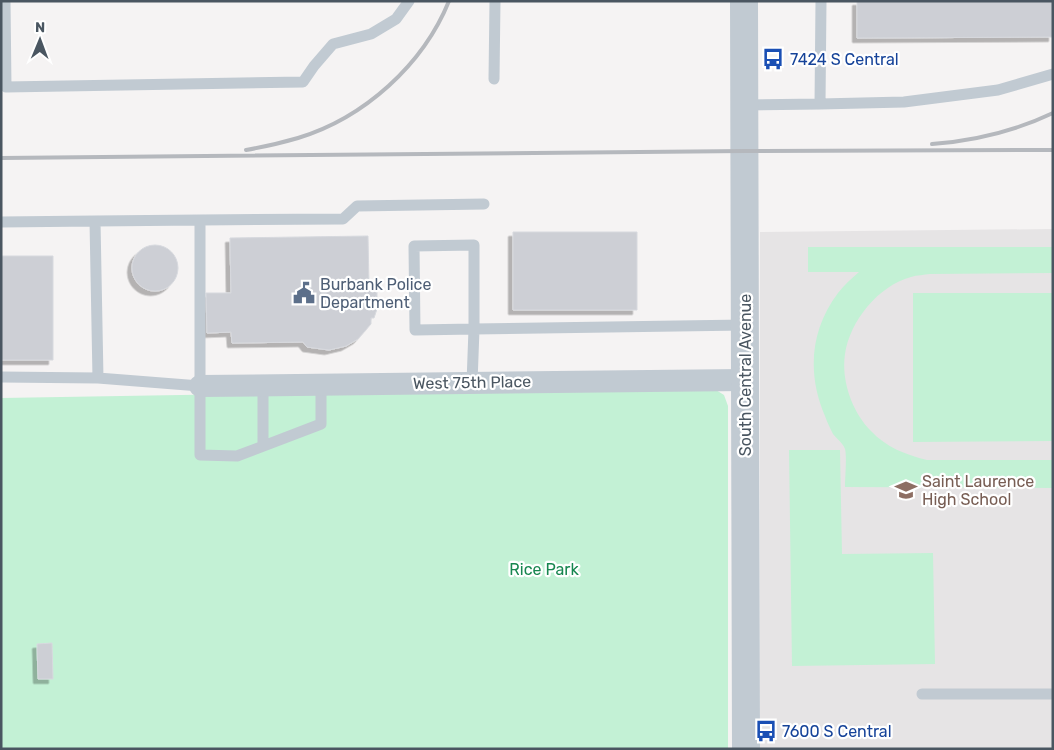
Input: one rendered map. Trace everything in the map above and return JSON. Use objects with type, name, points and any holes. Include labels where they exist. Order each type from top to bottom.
[{"type":"street","name":"South Central Avenue","points":[[744,1],[746,749]]},
{"type":"street","name":"West 75th Place","points":[[200,386],[744,380]]},
{"type":"lane","points":[[5,1],[6,87],[303,82],[333,44],[371,34],[396,19],[409,1]]},
{"type":"lane","points":[[494,78],[495,1]]},
{"type":"lane","points":[[820,104],[821,1]]},
{"type":"lane","points":[[744,105],[904,102],[998,90],[1053,74]]},
{"type":"lane","points":[[1,222],[343,219],[357,206],[484,204]]},
{"type":"lane","points":[[200,220],[200,456],[237,456],[321,424],[321,384]]},
{"type":"lane","points":[[95,221],[98,378]]},
{"type":"lane","points":[[472,382],[474,329],[474,245],[414,246],[415,330],[474,329],[745,325]]},
{"type":"lane","points":[[1,377],[98,378],[200,386]]},
{"type":"lane","points":[[263,384],[263,446]]},
{"type":"lane","points":[[922,694],[1053,694]]},
{"type":"shaded area","name":"Saint Laurence High School","points":[[1053,229],[1053,749],[760,749],[760,232]]},
{"type":"green space","points":[[808,247],[1053,247],[1053,273],[930,274],[913,276],[887,288],[868,306],[859,318],[848,342],[844,364],[846,385],[858,415],[877,437],[890,446],[904,453],[927,460],[1053,460],[1053,488],[845,487],[845,449],[833,434],[819,400],[814,368],[814,353],[817,337],[829,307],[840,290],[859,272],[808,272]]},
{"type":"green space","points":[[913,293],[1053,293],[1053,441],[913,442]]},
{"type":"green space","name":"Rice Park","points":[[716,390],[724,395],[728,406],[728,749],[1,749],[1,398],[427,391]]},
{"type":"green space","points":[[789,450],[840,450],[842,554],[933,553],[935,664],[792,666]]},
{"type":"building","points":[[857,1],[1053,1],[1053,37],[857,38]]},
{"type":"building","points":[[513,232],[637,232],[637,310],[513,310]]},
{"type":"building","name":"Burbank Police Department","points":[[368,236],[369,284],[377,284],[377,309],[374,318],[371,318],[371,324],[358,339],[346,346],[329,350],[307,347],[303,342],[232,343],[231,332],[207,333],[206,293],[231,293],[230,238]]},
{"type":"building","points":[[150,245],[160,245],[174,255],[178,268],[174,281],[168,287],[160,291],[150,291],[136,281],[132,273],[132,263],[142,249]]},
{"type":"building","points":[[1,256],[53,256],[53,360],[1,360]]},
{"type":"building","points":[[52,643],[53,679],[38,679],[37,644]]},
{"type":"railway","points":[[246,150],[292,140],[322,129],[368,103],[388,86],[424,47],[449,1]]},
{"type":"railway","points":[[932,144],[994,134],[1024,125],[1053,113]]},
{"type":"railway","points":[[1,158],[1053,150]]},
{"type":"place","name":"7424 S Central","points":[[773,59]]},
{"type":"place","name":"Burbank Police Department","points":[[304,293]]},
{"type":"place","name":"Saint Laurence High School","points":[[906,490]]},
{"type":"place","name":"7600 S Central","points":[[766,731]]}]
